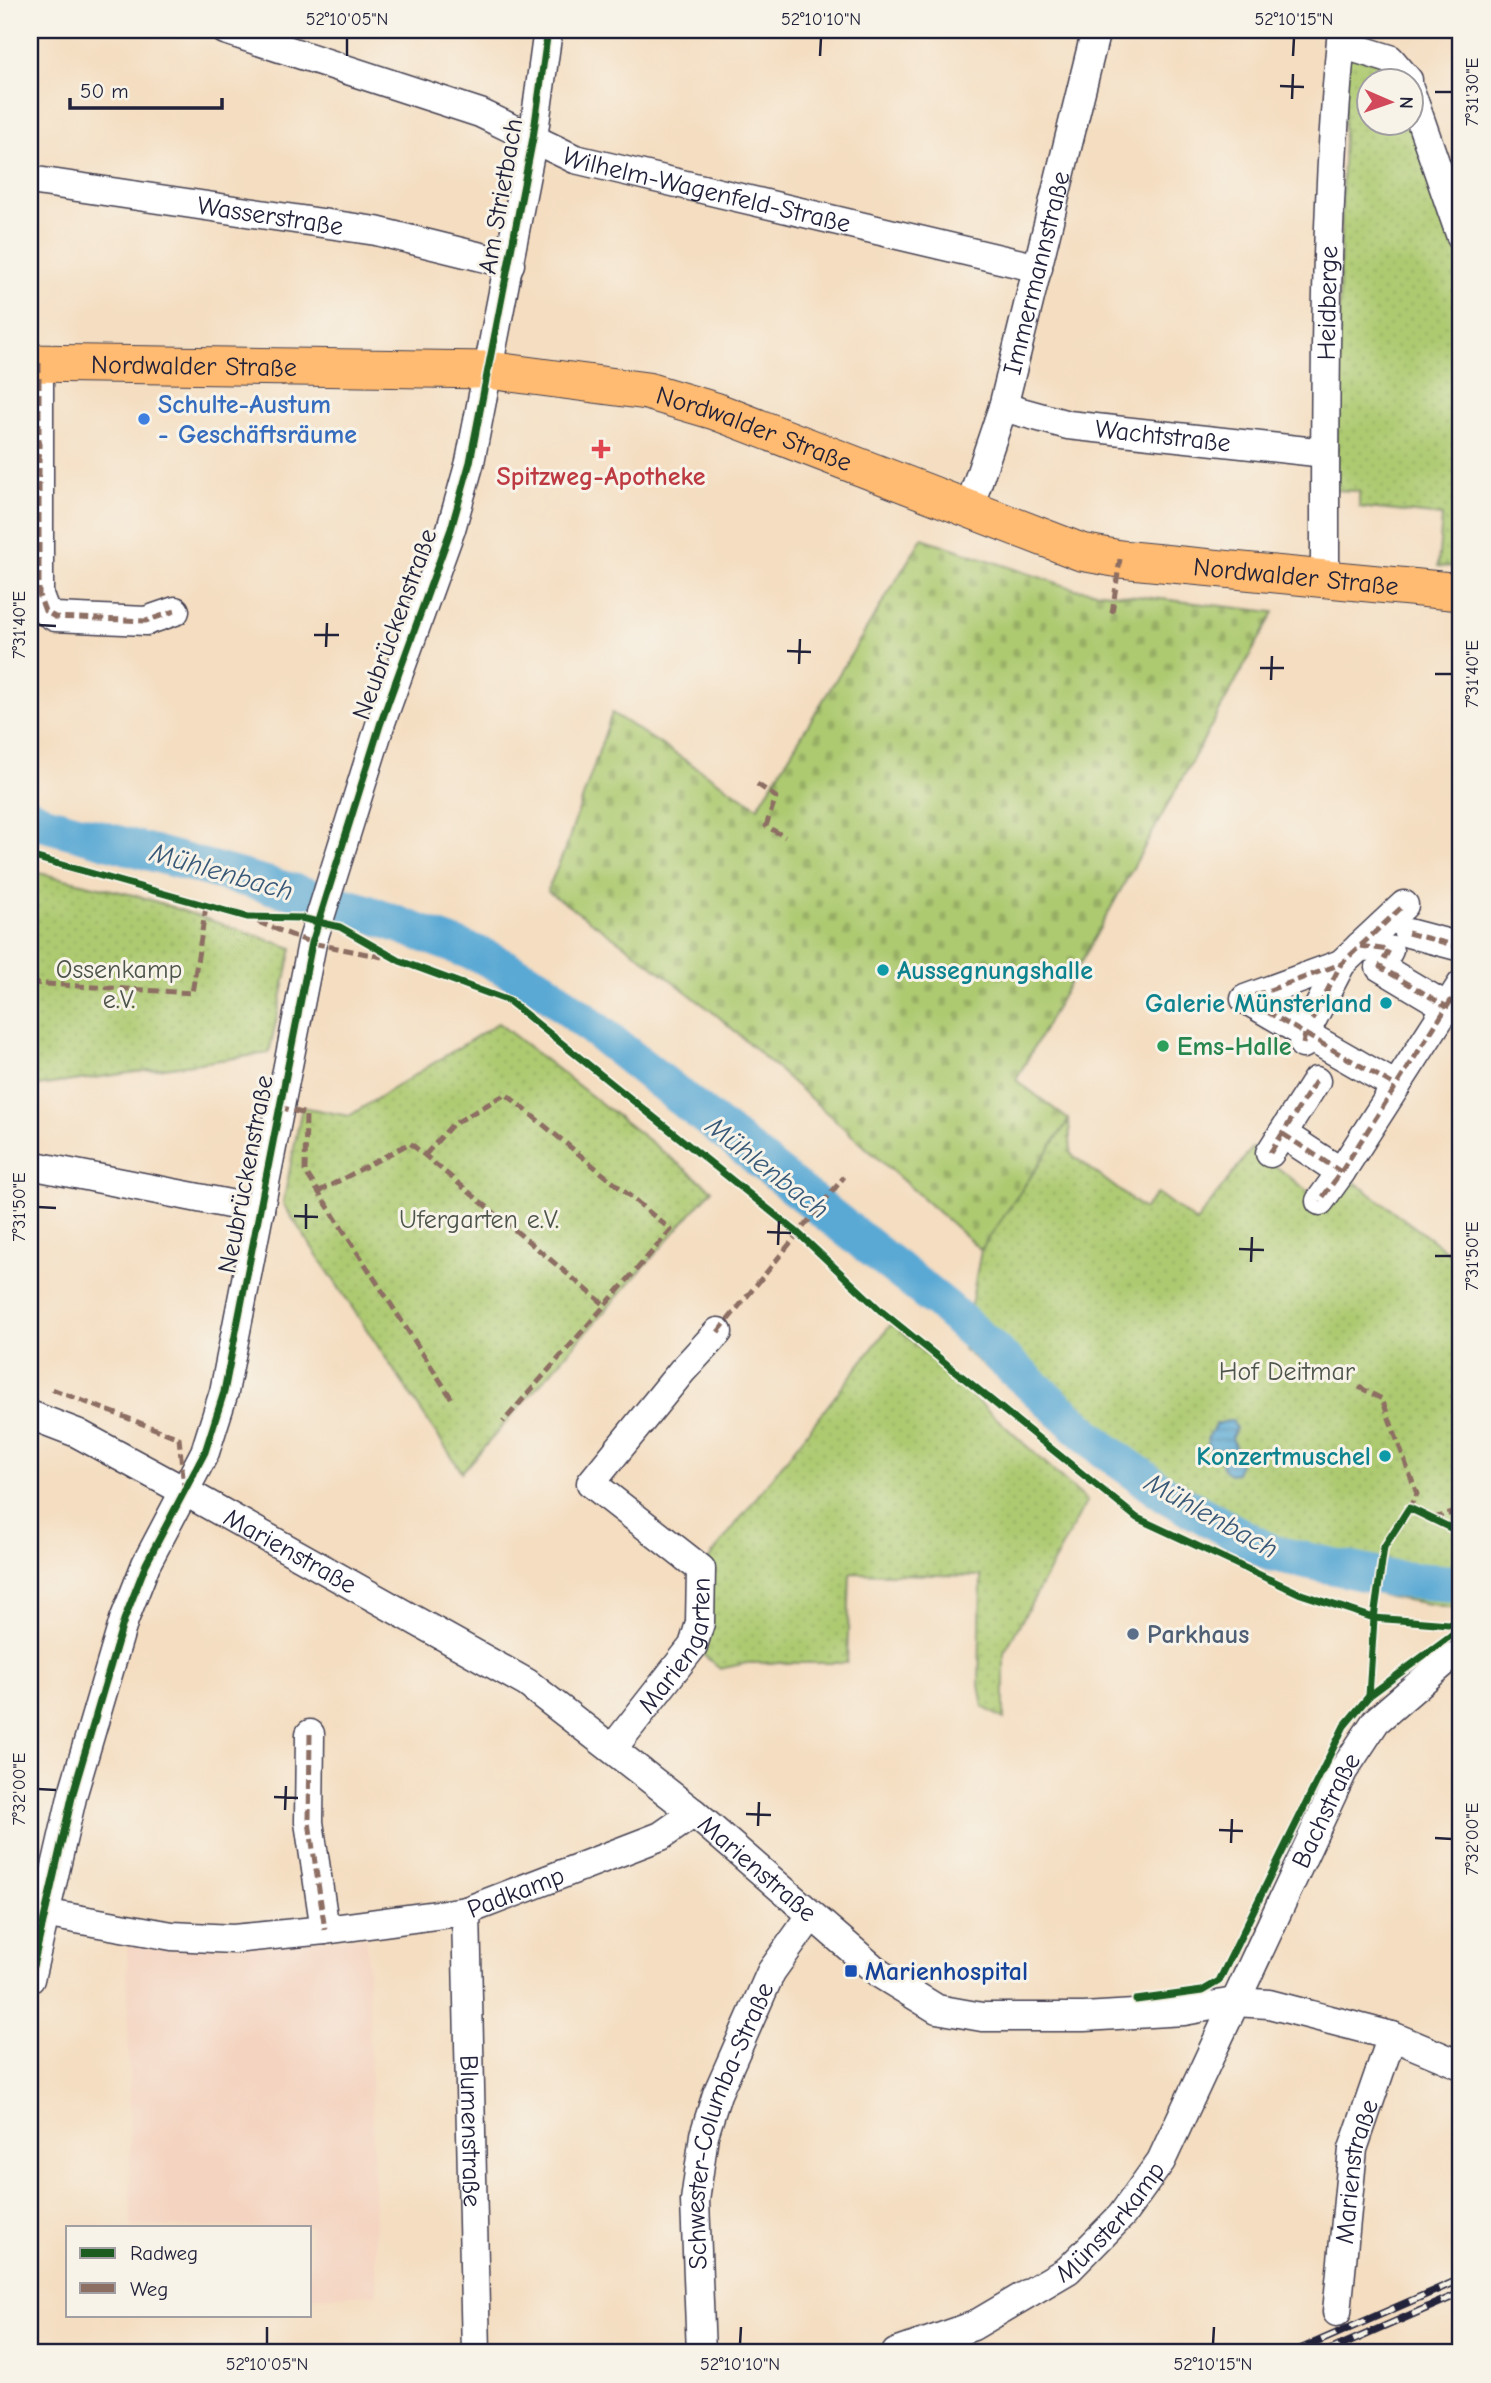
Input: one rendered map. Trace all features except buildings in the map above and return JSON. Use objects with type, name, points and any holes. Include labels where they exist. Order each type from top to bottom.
[{"type":"main road","name":"Nordwalder Straße","points":[[35,363],[488,370],[636,389],[679,400],[1080,552],[1120,559],[1461,592]]},
{"type":"street","name":"Wilhelm-Wagenfeld-Straße","points":[[225,30],[480,113],[575,159],[1038,268]]},
{"type":"street","name":"Am Strietbach","points":[[488,370],[533,138],[548,30]]},
{"type":"street","name":"Immermannstraße","points":[[968,511],[1003,407],[1038,268],[1091,31]]},
{"type":"street","points":[[1342,37],[1390,60],[1395,66]]},
{"type":"street","name":"Heidberge","points":[[1325,578],[1325,453],[1333,120],[1342,37]]},
{"type":"street","points":[[1424,130],[1461,237]]},
{"type":"street","name":"Wasserstraße","points":[[30,180],[376,231],[509,264]]},
{"type":"street","points":[[35,363],[38,596],[45,611],[55,617],[146,621],[175,611]]},
{"type":"street","name":"Neubrückenstraße","points":[[30,1979],[43,1913],[93,1720],[124,1620],[146,1564],[205,1452],[224,1392],[312,943],[380,724],[450,529],[470,462],[488,370]]},
{"type":"street","name":"Wachtstraße","points":[[1003,407],[1068,425],[1325,453]]},
{"type":"street","points":[[1307,1032],[1351,955],[1404,905]]},
{"type":"street","points":[[1408,933],[1461,947]]},
{"type":"street","points":[[1320,1200],[1341,1171],[1396,1086],[1454,996],[1380,967],[1389,950],[1351,955],[1245,999],[1307,1032],[1396,1086]]},
{"type":"street","points":[[1316,1081],[1277,1143],[1341,1171]]},
{"type":"street","name":"Neubrückenstraße","points":[[30,1165],[260,1210]]},
{"type":"street","name":"Mariengarten","points":[[613,1748],[693,1646],[700,1623],[701,1569],[591,1483],[682,1371],[718,1332]]},
{"type":"street","name":"Marienstraße","points":[[30,1415],[77,1433],[527,1683],[694,1813],[880,1973],[937,2009],[982,2017],[1084,2017],[1161,2013],[1234,2002],[1269,2004],[1392,2036],[1461,2065]]},
{"type":"street","name":"Bachstraße","points":[[1234,2002],[1350,1761],[1376,1721],[1448,1659],[1461,1654]]},
{"type":"street","points":[[310,1734],[309,1822],[325,1930]]},
{"type":"street","name":"Padkamp","points":[[43,1913],[172,1936],[233,1938],[325,1930],[466,1911],[661,1836],[694,1813]]},
{"type":"street","name":"Blumenstraße","points":[[466,1911],[476,2353]]},
{"type":"street","name":"Schwester-Columba-Straße","points":[[701,2353],[695,2201],[704,2135],[717,2094],[771,1972],[811,1916]]},
{"type":"street","name":"Münsterkamp","points":[[896,2353],[972,2326],[1068,2270],[1122,2215],[1161,2161],[1234,2002]]},
{"type":"street","name":"Marienstraße","points":[[1337,2312],[1353,2149],[1392,2036]]},
{"type":"shaded area","points":[[367,1936],[377,2294],[312,2297],[312,2226],[131,2226],[127,1944],[168,1949]]},
{"type":"green space","points":[[1346,53],[1385,66],[1354,66],[1354,136],[1418,136],[1461,261],[1461,568],[1438,566],[1442,516],[1359,507],[1359,491],[1334,490]]},
{"type":"green space","points":[[922,538],[1075,589],[1274,612],[1016,1080],[1069,1120],[981,1250],[719,1017],[632,950],[547,891],[565,850],[612,713],[758,807]]},
{"type":"green space","name":"Ossenkamp e.V.","points":[[30,871],[142,897],[292,948],[269,1053],[30,1087]]},
{"type":"green space","name":"Ufergarten e.V.","points":[[498,1023],[712,1190],[462,1472],[283,1204],[302,1107],[349,1116]]},
{"type":"green space","name":"Hof Deitmar","points":[[1069,1120],[1071,1154],[1144,1209],[1157,1193],[1196,1222],[1252,1148],[1322,1202],[1341,1172],[1461,1262],[1461,1609],[1388,1597],[1271,1553],[1145,1496],[963,1349],[981,1250]]},
{"type":"green space","points":[[892,1323],[1087,1501],[1004,1653],[1004,1719],[983,1707],[979,1685],[981,1576],[850,1573],[847,1663],[747,1663],[720,1669],[693,1646],[701,1569]]},
{"type":"water","points":[[1232,1420],[1236,1428],[1232,1437],[1240,1464],[1236,1473],[1230,1474],[1224,1470],[1220,1459],[1210,1452],[1207,1439],[1216,1424]]},
{"type":"waterway","name":"Mühlenbach","points":[[30,816],[43,823],[359,910],[483,956],[543,988],[945,1307],[1102,1448],[1170,1497],[1271,1553],[1393,1579],[1461,1584]]},
{"type":"railway","points":[[1292,2353],[1461,2279]]},
{"type":"railway","points":[[1324,2353],[1461,2293]]},
{"type":"marked path","points":[[39,363],[39,595],[45,611],[55,617],[146,621],[175,611]]},
{"type":"marked path","points":[[1112,613],[1120,559]]},
{"type":"marked path","points":[[757,784],[776,797],[766,826],[785,837]]},
{"type":"marked path","points":[[1312,1020],[1341,964],[1404,905]]},
{"type":"marked path","points":[[30,983],[192,993],[206,907]]},
{"type":"marked path","points":[[258,922],[312,943],[382,957]]},
{"type":"marked path","points":[[1408,933],[1461,947]]},
{"type":"marked path","points":[[1360,946],[1389,950],[1380,967],[1447,1007]]},
{"type":"marked path","points":[[1303,1044],[1305,1034],[1245,999],[1341,964]]},
{"type":"marked path","points":[[1341,1172],[1461,985]]},
{"type":"marked path","points":[[1305,1034],[1396,1086]]},
{"type":"marked path","points":[[1270,1153],[1316,1081]]},
{"type":"marked path","points":[[425,1155],[452,1125],[506,1094],[671,1230],[503,1422]]},
{"type":"marked path","points":[[279,1107],[306,1114],[305,1171],[452,1399]]},
{"type":"marked path","points":[[1283,1134],[1341,1172],[1320,1201]]},
{"type":"marked path","points":[[318,1192],[410,1143],[605,1305]]},
{"type":"marked path","points":[[718,1332],[844,1177]]},
{"type":"marked path","points":[[1359,1387],[1382,1399],[1417,1494],[1407,1511]]},
{"type":"marked path","points":[[52,1389],[179,1438],[184,1487]]},
{"type":"marked path","points":[[1433,1518],[1461,1511]]},
{"type":"marked path","points":[[310,1734],[309,1822],[325,1930]]},
{"type":"cycle path","points":[[30,1979],[73,1793],[124,1620],[146,1564],[205,1452],[224,1392],[312,943],[380,725],[451,529],[470,462],[533,138],[548,30]]},
{"type":"cycle path","points":[[30,856],[247,917],[301,918],[340,927],[400,961],[509,1001],[798,1233],[881,1311],[1137,1518],[1301,1594],[1374,1618],[1461,1625]]},
{"type":"cycle path","points":[[1369,1696],[1374,1618],[1384,1547],[1409,1508],[1461,1533]]},
{"type":"cycle path","points":[[1136,2000],[1202,1991],[1219,1981],[1344,1726],[1369,1696],[1461,1628]]},
{"type":"place","name":"Schulte-Austum - Geschäftsräume","points":[[144,419]]},
{"type":"place","name":"Spitzweg-Apotheke","points":[[601,449]]},
{"type":"place","name":"Aussegnungshalle","points":[[883,970]]},
{"type":"place","name":"Galerie Münsterland","points":[[1386,1003]]},
{"type":"place","name":"Ems-Halle","points":[[1163,1046]]},
{"type":"place","name":"Konzertmuschel","points":[[1385,1456]]},
{"type":"place","name":"Parkhaus","points":[[1133,1634]]},
{"type":"place","name":"Marienhospital","points":[[851,1971]]}]
